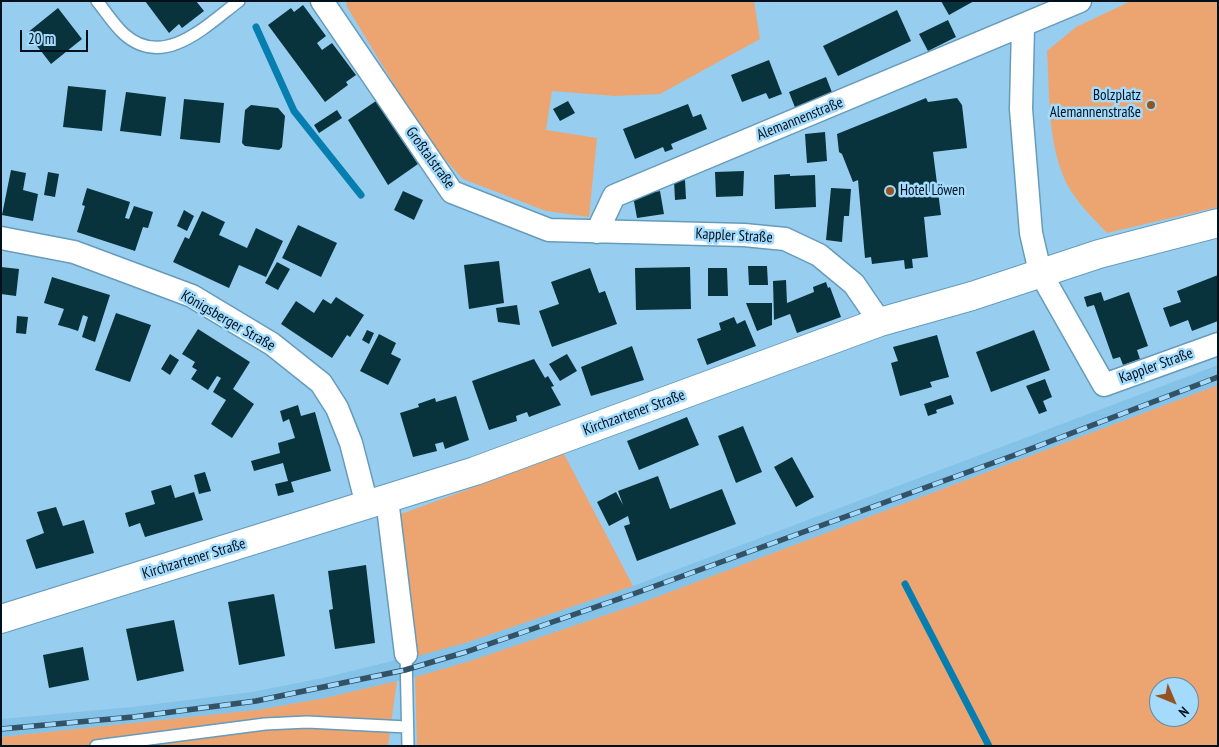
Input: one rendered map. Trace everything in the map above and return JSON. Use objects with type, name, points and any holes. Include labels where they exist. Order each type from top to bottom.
[{"type":"street","name":"Alemannenstraße","points":[[597,232],[614,196],[1023,27],[1080,1]]},
{"type":"street","name":"Großtalstraße","points":[[324,2],[452,192],[549,230],[597,232]]},
{"type":"street","points":[[1023,27],[1021,109],[1031,232],[1040,272]]},
{"type":"street","points":[[880,322],[972,296],[1099,254],[1218,223]]},
{"type":"street","name":"Kappler Straße","points":[[597,232],[744,235],[785,239],[818,255],[854,284],[880,322]]},
{"type":"street","name":"Königsberger Straße","points":[[1,238],[74,252],[192,296],[272,344],[321,384],[337,408],[377,502]]},
{"type":"street","name":"Kappler Straße","points":[[1040,272],[1104,385],[1218,344]]},
{"type":"street","name":"Kirchzartener Straße","points":[[1,619],[484,468],[880,322]]},
{"type":"street","points":[[377,502],[406,654]]},
{"type":"lane","points":[[97,1],[123,33],[135,42],[164,48],[183,43],[239,1]]},
{"type":"lane","points":[[406,654],[406,727],[408,746]]},
{"type":"lane","points":[[96,746],[274,724],[307,722],[406,727]]},
{"type":"shaded area","points":[[346,1],[754,1],[760,39],[660,94],[615,96],[552,91],[546,130],[597,138],[589,217],[546,211],[463,179],[429,142],[347,7]]},
{"type":"shaded area","points":[[1131,1],[1218,1],[1218,207],[1107,233],[1076,199],[1061,171],[1056,154],[1051,120],[1047,51],[1076,27]]},
{"type":"shaded area","points":[[1218,365],[1218,385],[638,604],[470,661],[415,677],[325,698],[257,710],[1,737],[1,719],[132,707],[252,692],[323,678],[465,643],[633,586]]},
{"type":"shaded area","points":[[1218,385],[1218,746],[417,746],[415,677],[470,661],[638,604]]},
{"type":"shaded area","points":[[564,454],[633,586],[465,643],[414,657],[393,517]]},
{"type":"shaded area","points":[[397,681],[388,746],[1,746],[1,737],[257,710],[325,698]]},
{"type":"building","points":[[145,1],[196,1],[204,11],[182,28],[179,24],[169,33]]},
{"type":"building","points":[[941,1],[974,1],[949,15]]},
{"type":"building","points":[[303,5],[326,36],[317,43],[322,50],[332,43],[356,75],[346,82],[348,85],[325,102],[268,25],[291,8],[294,12]]},
{"type":"building","points":[[58,8],[82,39],[51,64],[27,33]]},
{"type":"building","points":[[897,10],[911,41],[838,76],[823,46]]},
{"type":"building","points":[[948,20],[956,37],[928,51],[919,34]]},
{"type":"building","points":[[769,60],[782,94],[769,99],[766,93],[742,102],[731,75]]},
{"type":"building","points":[[826,77],[833,95],[796,110],[789,92]]},
{"type":"building","points":[[68,86],[106,90],[102,131],[63,127]]},
{"type":"building","points":[[126,92],[166,97],[161,136],[120,131]]},
{"type":"building","points":[[926,98],[928,102],[957,98],[962,105],[967,148],[933,152],[941,215],[924,217],[928,257],[912,259],[913,268],[905,269],[904,260],[872,264],[871,257],[865,258],[858,180],[853,182],[842,154],[839,152],[837,134]]},
{"type":"building","points":[[184,99],[224,103],[220,143],[180,139]]},
{"type":"building","points":[[376,101],[418,164],[388,185],[348,120]]},
{"type":"building","points":[[568,101],[575,113],[560,121],[553,109]]},
{"type":"building","points":[[688,104],[693,117],[701,114],[707,129],[671,144],[673,149],[665,152],[663,147],[635,159],[623,129]]},
{"type":"building","points":[[251,105],[278,108],[285,116],[282,147],[279,150],[245,146],[242,143],[245,110]]},
{"type":"building","points":[[337,110],[342,118],[319,133],[314,125]]},
{"type":"building","points":[[825,132],[827,161],[807,163],[805,134]]},
{"type":"building","points":[[11,170],[26,173],[23,190],[38,194],[33,221],[2,215]]},
{"type":"building","points":[[744,171],[743,196],[716,197],[715,172]]},
{"type":"building","points":[[48,172],[59,174],[55,197],[44,195]]},
{"type":"building","points":[[790,174],[790,176],[815,175],[816,207],[775,209],[774,175]]},
{"type":"building","points":[[685,180],[686,199],[675,200],[674,181]]},
{"type":"building","points":[[87,188],[130,202],[125,218],[129,219],[134,206],[153,212],[148,228],[143,227],[135,251],[77,232],[85,206],[82,205]]},
{"type":"building","points":[[831,188],[851,189],[849,216],[844,216],[842,242],[826,240]]},
{"type":"building","points":[[403,191],[423,200],[414,220],[394,210]]},
{"type":"building","points":[[660,191],[664,214],[637,218],[633,196]]},
{"type":"building","points":[[184,210],[194,216],[187,231],[177,226]]},
{"type":"building","points":[[202,211],[225,222],[219,235],[247,248],[256,228],[283,241],[266,277],[239,265],[229,288],[173,262],[185,237],[189,239]]},
{"type":"building","points":[[298,225],[337,243],[321,277],[282,258]]},
{"type":"building","points":[[499,261],[504,303],[469,309],[464,265]]},
{"type":"building","points":[[277,262],[290,269],[278,290],[265,283]]},
{"type":"building","points":[[748,266],[767,266],[768,285],[749,285]]},
{"type":"building","points":[[1,267],[19,269],[16,296],[1,294]]},
{"type":"building","points":[[690,267],[691,309],[636,310],[635,268]]},
{"type":"building","points":[[590,268],[599,293],[605,291],[617,324],[552,347],[539,311],[559,304],[551,282]]},
{"type":"building","points":[[708,268],[727,268],[728,296],[708,296]]},
{"type":"building","points":[[1218,275],[1218,321],[1192,331],[1188,320],[1170,327],[1163,308],[1181,302],[1177,291]]},
{"type":"building","points":[[52,277],[110,295],[95,342],[82,337],[88,317],[83,315],[78,331],[58,325],[64,309],[44,303]]},
{"type":"building","points":[[786,280],[787,303],[814,292],[813,287],[826,282],[828,288],[830,287],[841,317],[797,333],[790,314],[774,320],[773,281]]},
{"type":"building","points":[[1101,292],[1104,301],[1129,292],[1148,346],[1137,350],[1140,359],[1123,365],[1120,357],[1113,359],[1094,305],[1087,307],[1084,297]]},
{"type":"building","points":[[336,297],[364,315],[350,337],[347,335],[332,358],[281,324],[296,301],[314,313],[323,299],[331,304]]},
{"type":"building","points":[[746,303],[772,303],[772,325],[757,331]]},
{"type":"building","points":[[517,305],[520,325],[498,322],[496,308]]},
{"type":"building","points":[[116,313],[151,325],[130,382],[95,370]]},
{"type":"building","points":[[17,316],[28,317],[26,334],[16,333]]},
{"type":"building","points":[[734,317],[737,324],[745,320],[756,346],[707,365],[697,339],[721,330],[719,323]]},
{"type":"building","points":[[198,329],[250,362],[233,389],[254,404],[232,438],[211,424],[226,400],[213,392],[221,378],[217,376],[208,390],[191,379],[197,370],[192,367],[195,362],[182,354]]},
{"type":"building","points":[[367,330],[374,333],[369,344],[362,340]]},
{"type":"building","points":[[1034,330],[1050,370],[991,392],[976,352]]},
{"type":"building","points":[[379,334],[396,343],[391,354],[401,359],[388,385],[360,371]]},
{"type":"building","points":[[937,335],[949,377],[930,382],[932,387],[900,396],[891,363],[898,361],[893,347]]},
{"type":"building","points":[[632,346],[644,380],[591,396],[581,367]]},
{"type":"building","points":[[170,354],[179,360],[170,375],[161,369]]},
{"type":"building","points":[[567,354],[577,371],[560,381],[549,364]]},
{"type":"building","points":[[534,359],[545,378],[548,376],[554,386],[551,387],[561,405],[529,417],[527,412],[516,416],[517,421],[489,430],[472,381]]},
{"type":"building","points":[[1045,379],[1052,397],[1043,401],[1047,411],[1039,414],[1026,386]]},
{"type":"building","points":[[951,395],[954,404],[936,410],[937,413],[928,416],[924,404]]},
{"type":"building","points":[[456,396],[469,440],[445,449],[443,442],[435,444],[437,451],[413,457],[400,413],[419,407],[418,404],[435,398],[436,402]]},
{"type":"building","points":[[298,405],[301,416],[315,412],[331,471],[291,482],[294,492],[278,496],[275,484],[288,481],[283,463],[254,471],[251,461],[280,453],[278,443],[295,438],[289,419],[283,422],[280,411]]},
{"type":"building","points":[[687,417],[699,445],[639,470],[627,441]]},
{"type":"building","points":[[743,426],[762,472],[736,483],[718,436]]},
{"type":"building","points":[[792,457],[814,497],[796,507],[774,467]]},
{"type":"building","points":[[205,472],[211,491],[199,494],[194,475]]},
{"type":"building","points":[[658,476],[670,509],[722,489],[736,524],[637,561],[624,526],[630,524],[628,516],[609,526],[597,502],[616,492],[623,505],[618,491]]},
{"type":"building","points":[[171,485],[175,498],[194,492],[203,520],[145,537],[140,523],[129,527],[125,513],[155,504],[151,491]]},
{"type":"building","points":[[56,507],[63,526],[84,520],[94,553],[36,569],[26,540],[44,533],[37,512]]},
{"type":"building","points":[[366,565],[375,643],[335,649],[329,610],[333,609],[328,571]]},
{"type":"building","points":[[274,594],[285,656],[239,665],[228,602]]},
{"type":"building","points":[[174,620],[184,671],[137,681],[126,629]]},
{"type":"building","points":[[83,647],[89,680],[49,688],[43,655]]},
{"type":"waterway","points":[[256,27],[294,111],[361,195]]},
{"type":"waterway","points":[[905,584],[989,746]]},
{"type":"railway","points":[[1,729],[133,717],[256,701],[405,670],[466,652],[636,593],[1012,456],[1218,377]]},
{"type":"place","name":"Bolzplatz Alemannenstraße","points":[[1151,105]]},
{"type":"place","name":"Hotel Löwen","points":[[890,191]]}]
